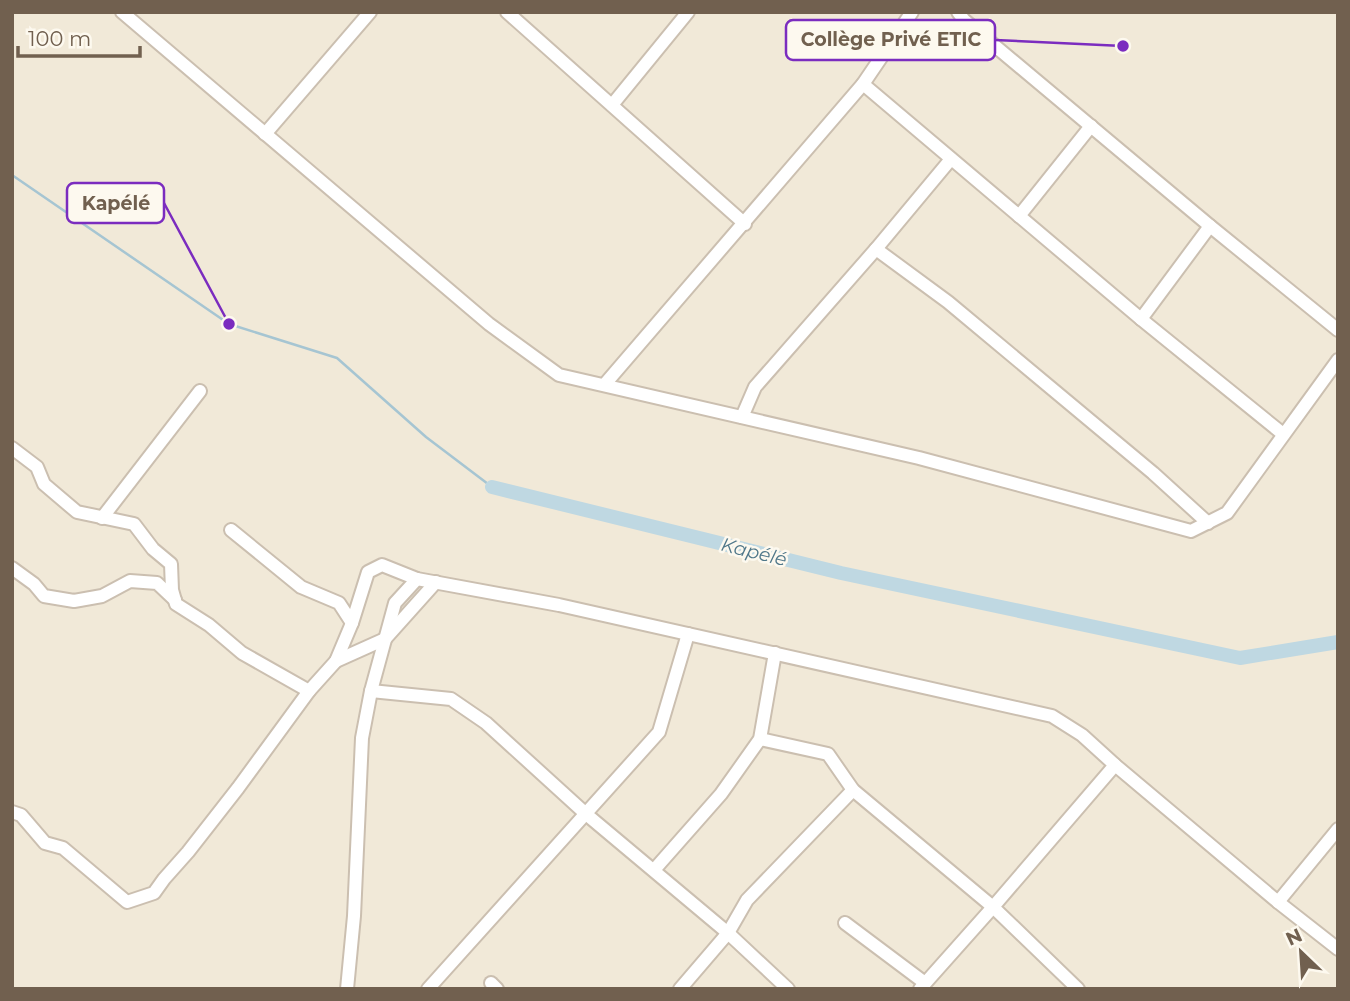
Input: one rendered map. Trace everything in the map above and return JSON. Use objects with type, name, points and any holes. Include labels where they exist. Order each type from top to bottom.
[{"type":"street","points":[[122,12],[489,324],[559,375],[919,458],[1191,531],[1227,513],[1338,360]]},
{"type":"street","points":[[265,134],[370,12]]},
{"type":"street","points":[[507,12],[745,224]]},
{"type":"street","points":[[520,24],[530,12]]},
{"type":"street","points":[[612,105],[688,12]]},
{"type":"street","points":[[605,384],[863,84],[912,12]]},
{"type":"street","points":[[958,12],[964,20],[1210,226],[1338,330]]},
{"type":"street","points":[[863,84],[1283,434]]},
{"type":"street","points":[[1019,216],[1091,125]]},
{"type":"street","points":[[742,417],[755,387],[951,159]]},
{"type":"street","points":[[1141,318],[1210,226]]},
{"type":"street","points":[[876,249],[968,319],[1153,473],[1208,523]]},
{"type":"street","points":[[102,518],[200,391]]},
{"type":"street","points":[[12,448],[37,467],[44,484],[77,512],[134,524],[153,549],[170,564],[176,604],[209,625],[242,653],[309,691]]},
{"type":"street","points":[[231,530],[301,587],[339,603],[352,623]]},
{"type":"street","points":[[12,811],[22,815],[45,843],[63,848],[127,902],[154,893],[238,788],[309,691],[336,662],[368,572],[382,565],[417,579],[559,604],[1052,716],[1082,735],[1278,902],[1338,949]]},
{"type":"street","points":[[12,568],[34,584],[44,596],[74,601],[102,596],[130,581],[157,583],[175,600]]},
{"type":"street","points":[[347,989],[355,916],[362,738],[371,691],[395,603],[417,579]]},
{"type":"street","points":[[336,662],[385,639],[436,582]]},
{"type":"street","points":[[428,989],[659,732],[688,634]]},
{"type":"street","points":[[654,870],[721,794],[760,739],[775,653]]},
{"type":"street","points":[[371,691],[451,699],[486,723],[586,814],[728,933],[788,989]]},
{"type":"street","points":[[760,739],[828,754],[853,790],[993,907],[1078,989]]},
{"type":"street","points":[[845,923],[922,986],[1115,765]]},
{"type":"street","points":[[680,989],[728,933],[747,900],[853,790]]},
{"type":"street","points":[[1278,902],[1338,829]]},
{"type":"shaded area","points":[[12,12],[1338,12],[1338,989],[12,989]]},
{"type":"waterway","name":"Kapélé","points":[[12,175],[229,324],[337,358],[426,437],[492,487]]},
{"type":"waterway","name":"Kapélé","points":[[492,487],[841,573],[1240,658],[1338,642]]},
{"type":"place","name":"Collège Privé ETIC","points":[[1123,46]]},
{"type":"place","name":"Kapélé","points":[[229,324]]}]
